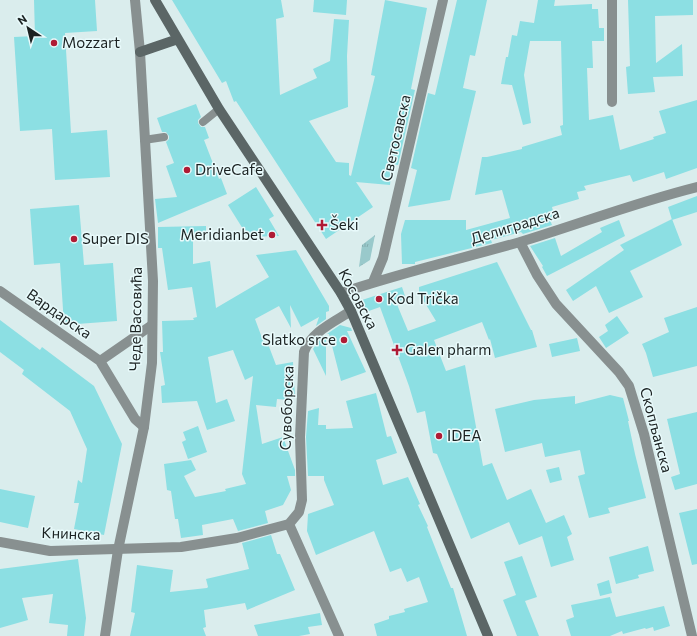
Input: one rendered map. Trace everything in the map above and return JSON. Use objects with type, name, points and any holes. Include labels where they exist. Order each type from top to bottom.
[{"type":"main road","name":"Косовска","points":[[155,0],[219,109],[341,293],[351,311],[488,636]]},
{"type":"main road","points":[[140,52],[178,38]]},
{"type":"street","name":"Чеде Васовића","points":[[105,636],[118,550],[144,427],[151,369],[153,281],[140,52],[135,0]]},
{"type":"street","name":"Светосавска","points":[[373,282],[383,258],[443,0]]},
{"type":"street","points":[[612,0],[612,102]]},
{"type":"street","name":"Делиградска","points":[[341,293],[373,282],[520,242],[667,194],[697,187]]},
{"type":"street","name":"Скопљанска","points":[[520,242],[537,275],[556,304],[629,386],[644,434],[692,636]]},
{"type":"street","name":"Вардарска","points":[[0,291],[100,361],[135,419],[144,427]]},
{"type":"street","name":"Сувоборска","points":[[289,524],[299,512],[302,500],[300,437],[304,352],[313,337],[351,311]]},
{"type":"street","points":[[100,361],[152,325]]},
{"type":"street","points":[[118,550],[180,547],[237,538],[289,524],[339,636]]},
{"type":"street","name":"Книнска","points":[[0,542],[50,551],[118,550]]},
{"type":"lane","points":[[203,122],[219,109]]},
{"type":"lane","points":[[144,140],[164,137]]},
{"type":"green space","points":[[375,235],[370,260],[359,267],[362,245]]},
{"type":"building","points":[[34,0],[95,0],[97,31],[65,33],[71,133],[107,130],[110,177],[55,180],[52,129],[20,131],[14,37],[35,36]]},
{"type":"building","points":[[172,0],[281,0],[284,17],[276,19],[280,95],[317,78],[313,69],[330,61],[334,19],[349,20],[347,56],[348,107],[309,121],[336,162],[349,163],[349,175],[351,176],[375,76],[371,75],[385,0],[427,8],[411,89],[415,90],[398,165],[392,164],[390,185],[356,182],[373,207],[326,239],[236,101],[234,102],[226,81],[222,83]]},
{"type":"building","points":[[314,0],[347,0],[346,15],[313,12]]},
{"type":"building","points":[[457,0],[487,0],[475,56],[470,55],[463,88],[476,91],[450,200],[408,207],[417,170],[411,168],[428,93],[435,95]]},
{"type":"building","points":[[538,0],[555,0],[554,6],[592,4],[592,9],[598,9],[599,28],[604,28],[604,41],[592,41],[593,68],[587,68],[589,120],[613,115],[620,150],[654,139],[653,137],[666,133],[659,111],[697,100],[697,168],[666,179],[664,172],[633,182],[630,175],[584,186],[586,190],[577,192],[579,199],[552,207],[555,219],[550,220],[552,225],[523,234],[521,232],[491,240],[492,243],[415,262],[415,264],[402,264],[401,234],[405,220],[466,220],[466,230],[510,218],[502,190],[475,195],[482,157],[522,149],[522,147],[562,135],[560,126],[563,125],[561,41],[530,41],[524,75],[531,123],[523,125],[512,85],[501,84],[512,35],[517,36],[520,21],[534,23]]},
{"type":"building","points":[[628,0],[693,0],[693,15],[655,16],[656,63],[682,44],[683,76],[653,77],[655,92],[628,94],[626,67],[630,66]]},
{"type":"building","points":[[196,104],[201,117],[198,120],[198,123],[201,127],[205,127],[209,138],[204,140],[219,179],[221,178],[227,194],[158,223],[155,199],[177,197],[166,166],[174,163],[166,142],[169,139],[169,136],[166,132],[162,132],[157,118]]},
{"type":"building","points":[[256,187],[274,216],[269,219],[279,236],[248,237],[228,205]]},
{"type":"building","points":[[697,196],[697,212],[672,220],[668,207]]},
{"type":"building","points":[[79,205],[84,265],[113,263],[117,321],[64,325],[60,263],[34,265],[30,209]]},
{"type":"building","points":[[672,219],[682,245],[630,271],[643,297],[609,313],[596,286],[573,301],[566,290],[624,250],[620,245]]},
{"type":"building","points":[[619,220],[625,236],[547,276],[542,267],[543,266],[530,246],[555,238],[561,256],[602,232],[600,228]]},
{"type":"building","points":[[206,226],[206,238],[193,238],[193,264],[210,261],[216,308],[269,277],[256,255],[296,250],[329,306],[329,311],[326,312],[326,319],[316,326],[319,317],[301,327],[290,305],[291,328],[279,306],[255,319],[265,346],[268,344],[276,365],[293,362],[295,397],[288,400],[277,399],[276,407],[256,405],[262,444],[283,437],[295,470],[295,476],[287,476],[291,490],[283,505],[265,511],[268,523],[238,531],[233,519],[202,525],[203,535],[181,538],[178,519],[175,519],[171,491],[167,490],[164,464],[191,460],[196,470],[184,476],[195,497],[226,491],[225,489],[246,484],[242,474],[253,376],[245,380],[233,350],[208,357],[216,403],[227,399],[235,421],[207,430],[197,401],[162,403],[161,386],[165,385],[160,352],[163,352],[162,321],[194,320],[193,318],[197,317],[192,287],[168,290],[162,248],[158,248],[158,227]]},
{"type":"building","points":[[497,262],[532,330],[537,347],[495,358],[490,339],[489,340],[482,322],[434,340],[446,371],[465,365],[483,466],[492,463],[507,500],[531,489],[546,523],[564,515],[572,534],[567,537],[574,560],[551,567],[542,536],[519,545],[509,522],[471,539],[437,454],[433,453],[425,411],[417,413],[409,386],[380,307],[366,312],[362,300],[402,287],[406,299],[396,302],[408,331],[436,321],[419,293],[419,287]]},
{"type":"building","points":[[697,307],[697,366],[653,377],[642,344],[669,332],[664,318]]},
{"type":"building","points":[[617,316],[629,333],[606,348],[599,337],[608,331],[605,325]]},
{"type":"building","points":[[0,320],[40,350],[42,347],[94,386],[122,444],[104,535],[74,529],[79,503],[74,503],[78,480],[82,483],[87,449],[70,411],[22,374],[24,370],[0,352]]},
{"type":"building","points":[[340,325],[351,328],[352,331],[347,331],[366,372],[341,381],[329,334],[327,334]]},
{"type":"building","points":[[326,335],[326,376],[313,349]]},
{"type":"building","points":[[577,338],[580,351],[552,357],[549,344]]},
{"type":"building","points":[[376,393],[387,437],[391,436],[397,453],[376,460],[383,485],[408,477],[420,504],[418,505],[428,526],[427,527],[451,588],[453,588],[467,636],[377,636],[374,624],[389,619],[389,616],[405,612],[404,609],[428,602],[419,577],[407,582],[401,568],[390,572],[374,531],[316,555],[307,531],[308,514],[334,505],[324,480],[324,476],[308,476],[306,437],[308,411],[319,408],[318,425],[326,425],[326,429],[353,428],[346,401]]},
{"type":"building","points":[[610,395],[623,398],[646,498],[608,508],[610,513],[589,518],[578,476],[585,474],[580,450],[545,457],[542,443],[505,452],[495,409],[534,400],[575,396],[575,404]]},
{"type":"building","points":[[697,412],[697,484],[675,490],[671,477],[680,474],[667,419]]},
{"type":"building","points":[[198,426],[207,452],[188,459],[182,442],[186,440],[183,432]]},
{"type":"building","points":[[559,467],[562,480],[550,483],[546,470]]},
{"type":"building","points":[[0,489],[35,496],[28,528],[0,522]]},
{"type":"building","points":[[697,509],[697,564],[692,565],[679,513]]},
{"type":"building","points":[[271,535],[277,554],[280,554],[295,590],[247,610],[245,603],[204,610],[206,627],[203,628],[206,636],[130,636],[135,613],[131,612],[137,565],[173,570],[170,592],[207,588],[206,579],[249,569],[242,543]]},
{"type":"building","points":[[648,546],[654,571],[638,575],[639,578],[616,584],[609,557]]},
{"type":"building","points":[[522,556],[537,597],[525,601],[539,636],[517,636],[503,600],[516,595],[504,562]]},
{"type":"building","points":[[78,559],[86,618],[84,636],[67,636],[68,625],[49,623],[53,594],[22,598],[28,620],[0,628],[0,569]]},
{"type":"building","points":[[609,580],[612,593],[600,596],[597,584]]},
{"type":"building","points":[[610,597],[616,617],[664,606],[670,626],[654,631],[653,627],[623,634],[622,631],[610,636],[571,636],[566,620],[574,617],[571,605]]},
{"type":"building","points":[[320,613],[322,625],[308,627],[310,634],[299,636],[258,636],[254,625]]},
{"type":"place","name":"Mozzart","points":[[54,43]]},
{"type":"place","name":"DriveCafe","points":[[187,170]]},
{"type":"place","name":"Šeki","points":[[322,225]]},
{"type":"place","name":"Meridianbet","points":[[272,235]]},
{"type":"place","name":"Super DIS","points":[[74,239]]},
{"type":"place","name":"Kod Trička","points":[[379,299]]},
{"type":"place","name":"Slatko srce","points":[[344,340]]},
{"type":"place","name":"Galen pharm","points":[[397,350]]},
{"type":"place","name":"IDEA","points":[[439,436]]}]
